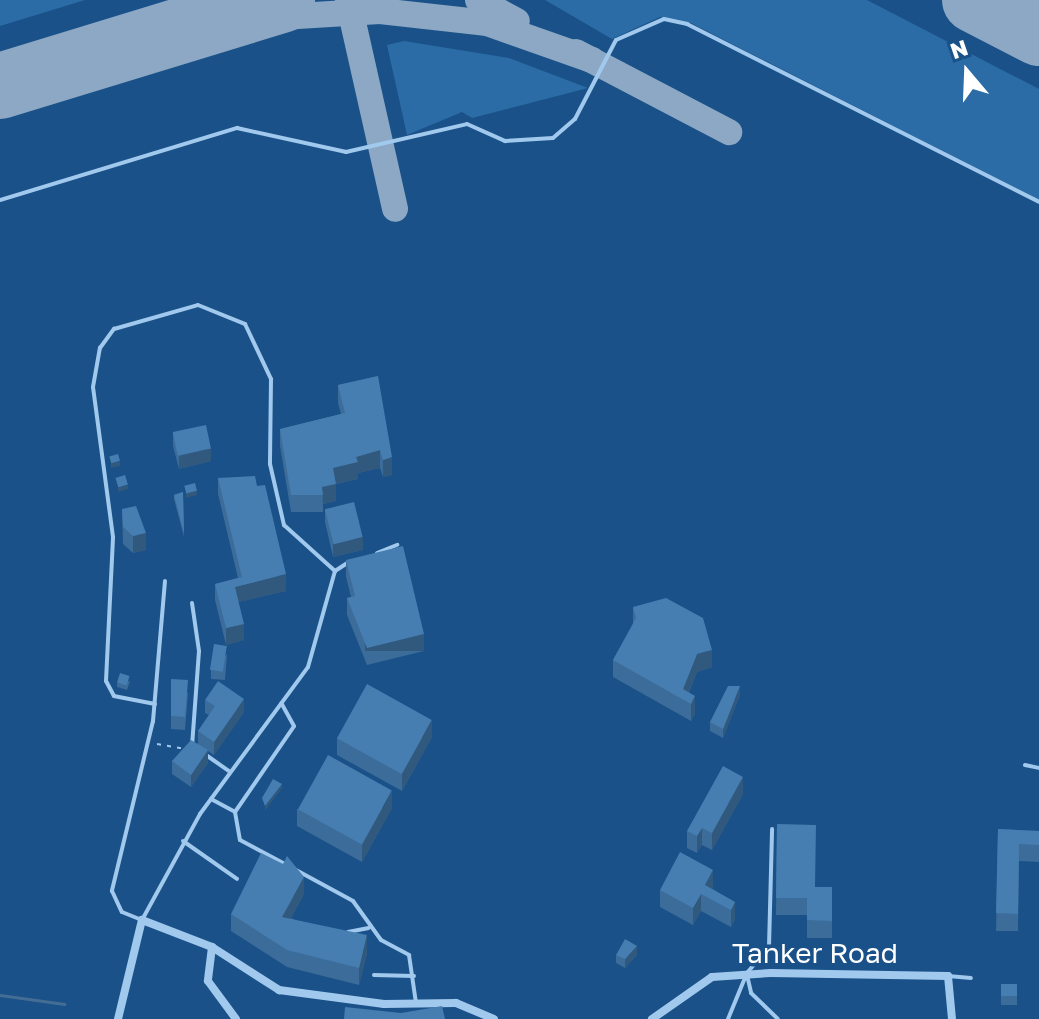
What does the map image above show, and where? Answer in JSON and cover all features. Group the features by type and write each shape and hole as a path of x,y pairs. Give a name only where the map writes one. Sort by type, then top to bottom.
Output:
{"street":[{"path":"118,1019 142,920 212,947 279,990 416,1003 456,1003 494,1019"},
{"path":"212,947 208,981 236,1019"},
{"name":"Tanker Road","path":"652,1019 703,981 747,973 948,976"},
{"path":"948,976 952,1019"}],"lane":[{"path":"0,200 237,128 346,152 467,124 505,141 553,138 575,119 616,40 670,19 1039,202"},
{"path":"155,704 114,696 106,681 113,537 93,387 100,348 114,329 149,314 205,305 250,331 271,379 270,464 284,525 335,571"},
{"path":"367,556 397,545"},
{"path":"165,581 155,704 112,891 122,912 142,920 183,841 312,659 335,571 355,559"},
{"path":"192,603 199,651 190,744 230,772"},
{"path":"280,703 294,726 235,812 240,840 346,897 369,928 409,955 416,1003"},
{"path":"1025,765 1039,768"},
{"path":"211,799 235,812"},
{"path":"727,1019 747,973 769,947 772,829"},
{"path":"183,841 237,879"},
{"path":"337,930 369,928"},
{"path":"747,973 751,993 778,1019"},
{"path":"374,975 414,976"},
{"path":"948,976 971,978"}],"path":[{"path":"154,743 169,747"}],"shaded area":[{"path":"0,0 85,0 0,26"},
{"path":"545,0 867,0 1039,89 1039,200 691,23 660,17 612,39"},
{"path":"404,41 509,58 588,88 472,118 462,112 407,135 387,45"}],"building":[{"path":"378,376 392,457 383,460 380,450 356,457 358,462 333,468 336,484 322,487 323,495 291,495 280,429 345,413 338,385"},
{"path":"206,425 211,448 178,456 173,432"},
{"path":"118,454 120,461 111,463 109,456"},
{"path":"125,475 128,485 118,487 115,478"},
{"path":"255,476 257,486 265,485 286,574 235,587 244,624 226,628 215,584 242,577 218,478"},
{"path":"195,483 197,491 186,493 184,486"},
{"path":"183,492 184,533 174,495"},
{"path":"354,502 363,537 334,544 325,509"},
{"path":"136,506 146,533 133,536 123,527 122,509"},
{"path":"403,546 424,634 367,648 347,598 355,596 346,560"},
{"path":"666,598 703,618 712,650 697,654 683,689 695,696 691,704 613,660 636,618 633,607"},
{"path":"214,644 227,646 223,672 210,670"},
{"path":"120,673 130,676 127,685 117,683"},
{"path":"171,679 188,680 185,717 171,716"},
{"path":"218,681 244,699 214,742 198,731 215,706 205,700"},
{"path":"367,684 432,720 402,774 337,738"},
{"path":"728,686 740,686 723,729 710,722"},
{"path":"191,740 208,750 191,775 172,761"},
{"path":"328,755 392,790 362,845 298,809"},
{"path":"723,766 743,777 712,833 702,828 697,836 687,831"},
{"path":"273,779 282,784 265,806 262,798"},
{"path":"777,824 816,825 815,887 832,887 832,921 807,920 807,898 776,898"},
{"path":"998,829 1039,831 1039,845 1019,844 1018,914 996,913"},
{"path":"680,852 713,870 705,885 735,902 731,910 701,894 693,908 660,890"},
{"path":"261,853 283,864 287,856 304,877 282,917 367,935 359,968 287,950 231,914"},
{"path":"625,939 637,946 625,959 616,955"},
{"path":"1001,984 1017,984 1017,996 1001,996"},
{"path":"442,1006 445,1019 344,1019 345,1007 401,1013"}],"waterway":[{"path":"0,995 64,1004"}],"taxiway":[{"path":"348,0 395,209"},
{"path":"478,0 517,21"},
{"path":"141,43 281,17 380,11 487,23 592,60"},
{"path":"576,52 729,132"}],"runway":[{"path":"0,86 282,0"},
{"path":"975,0 1039,33"}]}
